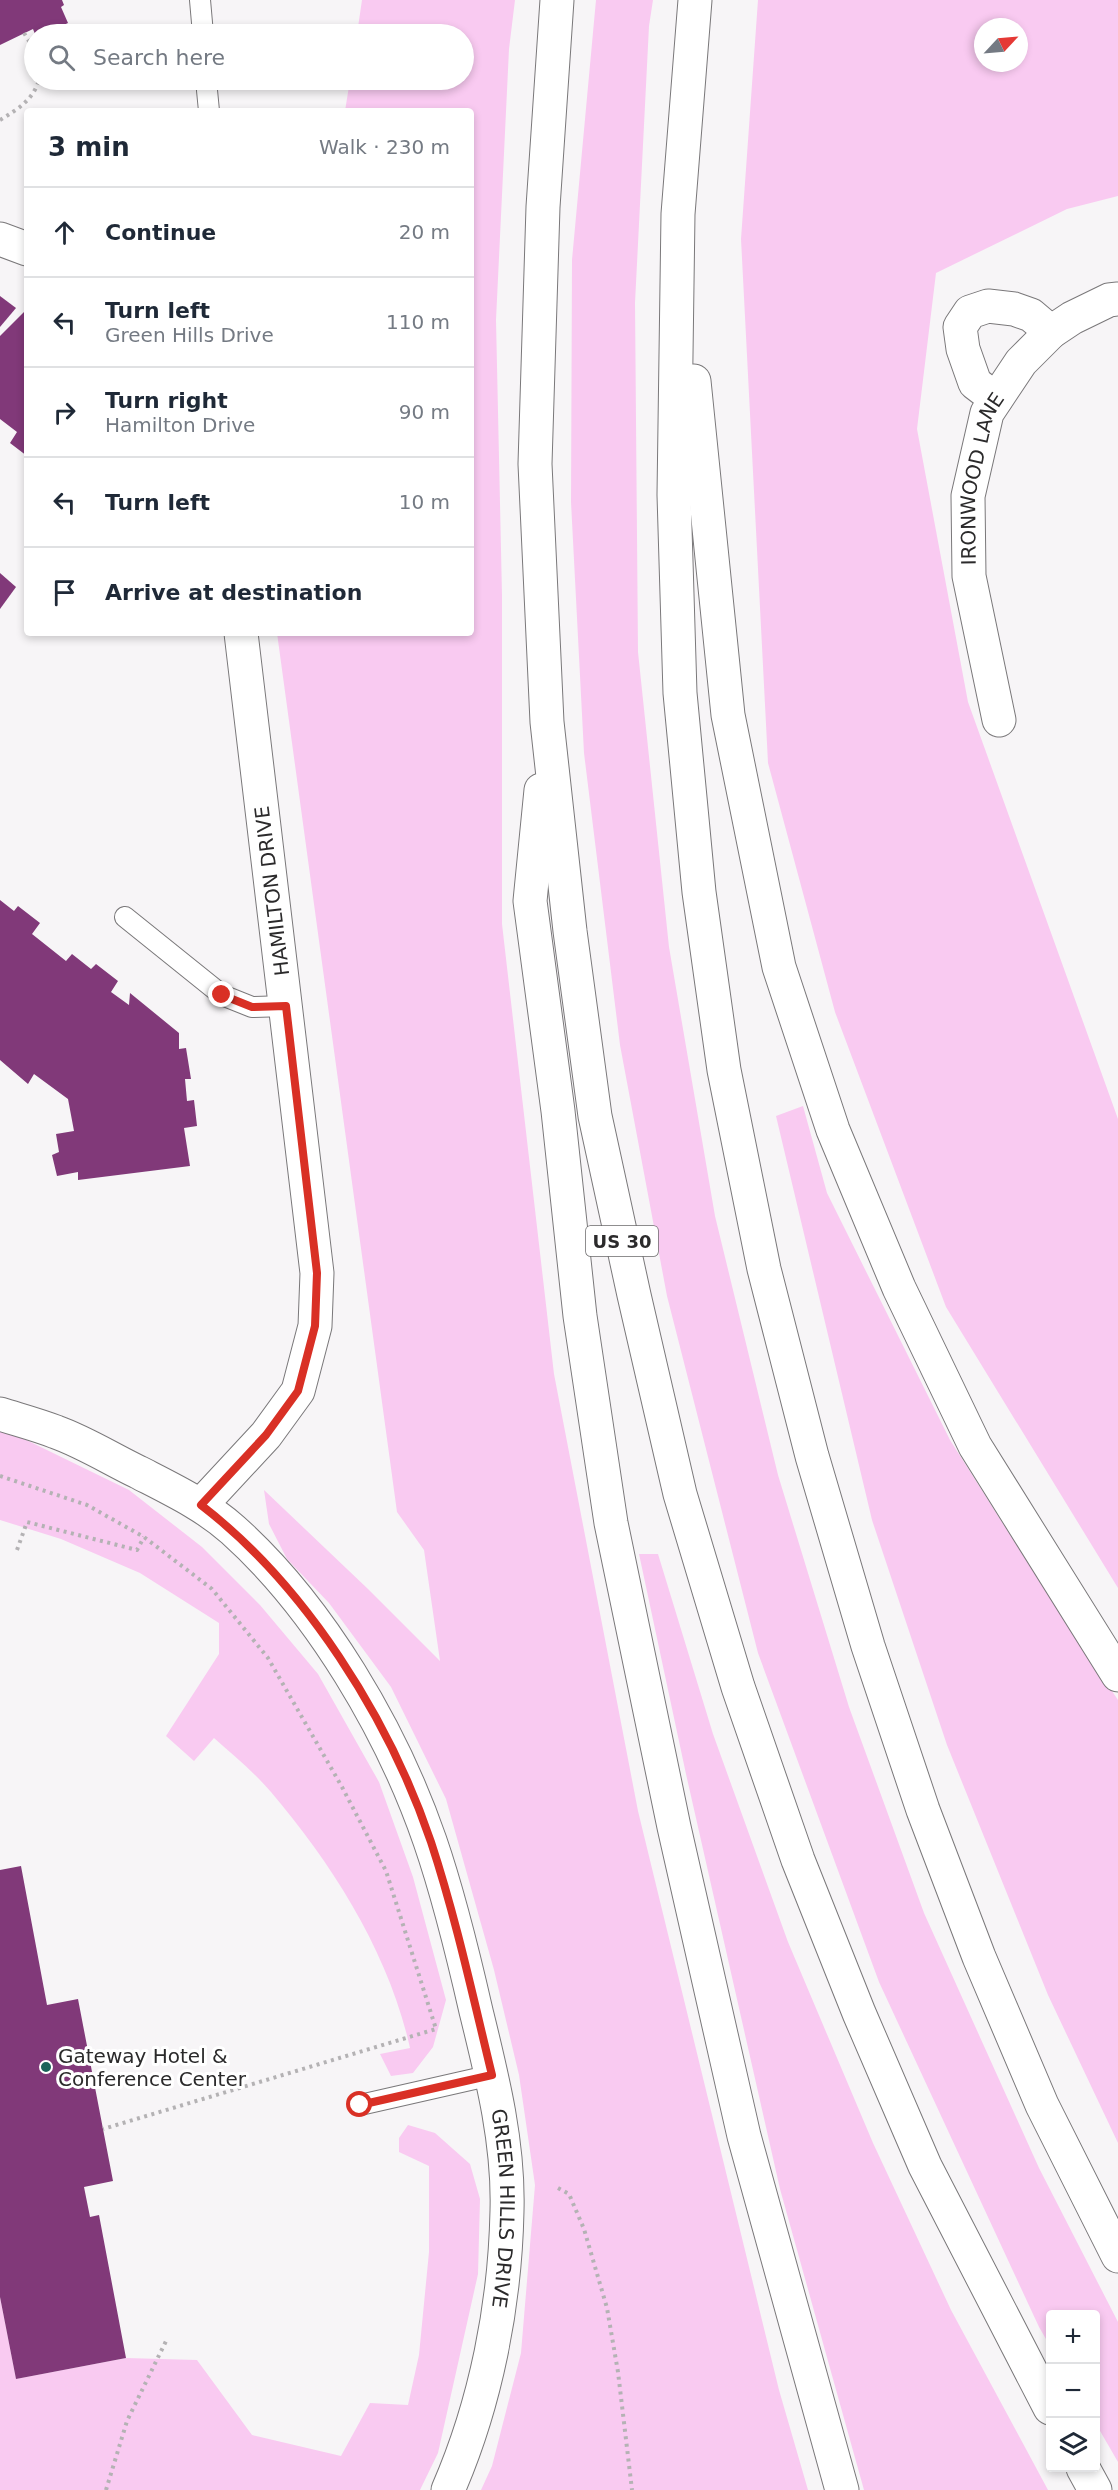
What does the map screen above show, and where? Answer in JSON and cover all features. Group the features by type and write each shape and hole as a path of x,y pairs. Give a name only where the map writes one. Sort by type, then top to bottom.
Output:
{"main road":[{"name":"US 30","path":"557,0 543,207 535,464 547,722 570,931 595,1116 634,1295 687,1517 738,1687 798,1860 859,2013 925,2166 1046,2400"},
{"path":"695,0 678,214 674,495 680,693 699,892 723,1058 764,1269 812,1456 864,1635 923,1810 979,1957 1042,2105 1118,2256"},
{"path":"678,214 728,715 779,967 833,1130 904,1299 975,1446 1118,1675"},
{"path":"0,239 24,248"},
{"name":"IRONWOOD LANE","path":"999,720 969,576 968,496 987,413 1021,362 1051,332 1072,318 1109,300 1118,299"},
{"path":"996,399 975,383 963,349 960,327 970,312 988,306 1014,309 1031,315 1051,332"},
{"name":"HAMILTON DRIVE","path":"201,1505 266,1435 298,1391 315,1326 317,1273 241,636"},
{"path":"547,722 530,901 558,1112 580,1316 610,1523 674,1827 744,2136 842,2490"},
{"name":"GREEN HILLS DRIVE","path":"0,1414 59,1433 201,1505 232,1529 286,1584 327,1641 359,1691 400,1765 430,1842 463,1957 492,2075 501,2130 507,2207 503,2285 477,2412 448,2490"},
{"path":"1085,2472 1095,2490"}],"lane":[{"path":"200,0 202,24"},
{"path":"207,90 209,108"},
{"path":"125,917 222,995 252,1007 286,1006"},
{"path":"360,2105 492,2075"}],"path":[{"path":"0,120 23,105 36,90"},
{"path":"0,1476 87,1505 144,1537 212,1588 268,1658 342,1787 386,1871 436,2029 103,2129"},
{"path":"16,1550 27,1522 137,1550 144,1537"},
{"path":"558,2188 568,2194 584,2229 607,2308 618,2372 632,2490"},
{"path":"106,2490 127,2421 166,2342"}],"shaded area":[{"path":"362,0 515,0 509,49 496,320 502,595 502,924 554,1374 638,1811 779,2390 808,2490 481,2490 492,2466 521,2353 535,2185 519,2075 494,1970 446,1799 391,1687 329,1603 287,1559 269,1524 264,1490 440,1661 424,1550 397,1512 277,636 474,636 474,108 345,108 348,90 474,90 474,24 358,24"},
{"path":"596,0 653,0 649,26 635,303 638,652 669,947 715,1216 778,1475 849,1707 924,1913 1039,2168 1118,2322 1118,2462 1100,2431 1100,2310 1046,2310 1046,2339 879,1982 758,1653 667,1296 620,1045 584,753 571,502 572,260"},
{"path":"758,0 1118,0 1118,196 1067,209 936,273 917,429 968,702 1118,1119 1118,1588 946,1307 835,1012 768,763 741,239"},
{"path":"803,1106 827,1193 950,1440 1118,1700 1118,2143 1048,1995 947,1745 872,1520 776,1116"},
{"path":"0,1429 129,1490 202,1547 260,1605 318,1674 379,1782 413,1877 446,2000 433,2047 413,2073 391,2076 380,2054 410,2048 401,2013 373,1944 337,1880 316,1849 264,1785 214,1738 194,1761 166,1736 219,1654 219,1623 140,1573 61,1539 0,1520"},
{"path":"639,1554 658,1554 713,1734 788,1942 873,2143 951,2310 1048,2490 864,2490 780,2189 686,1774"},
{"path":"408,2125 435,2133 470,2164 480,2199 478,2274 438,2453 420,2490 0,2490 0,2297 16,2379 126,2358 197,2360 252,2435 341,2456 370,2403 408,2405 419,2355 429,2252 429,2166 399,2152 399,2138"}],"building":[{"path":"0,0 62,0 64,5 61,7 68,23 24,24 24,33 0,45"},
{"path":"0,296 16,308 0,327"},
{"path":"24,312 24,454 10,443 17,432 0,419 0,336"},
{"path":"0,573 16,587 0,609"},
{"path":"0,900 14,911 18,906 40,923 32,934 66,961 72,954 91,969 96,964 118,981 111,992 129,1005 130,993 179,1033 179,1049 186,1048 191,1079 185,1079 187,1101 194,1100 197,1126 184,1128 190,1166 78,1180 78,1172 57,1176 52,1155 59,1152 56,1134 74,1131 68,1099 34,1074 28,1084 0,1060"},
{"name":"Gateway Hotel & Conference Center","path":"21,1866 47,2005 78,1999 113,2181 84,2187 90,2217 99,2215 126,2358 16,2379 0,2297 0,1870"}],"place":[{"name":"Gateway Hotel & Conference Center","path":"46,2067"}],"route":[{"path":"222,995 252,1007 286,1006 317,1273 315,1326 298,1391 266,1435 201,1505 232,1529 286,1584 327,1641 365,1701 400,1765 430,1842 463,1957 492,2075 360,2105"}]}
